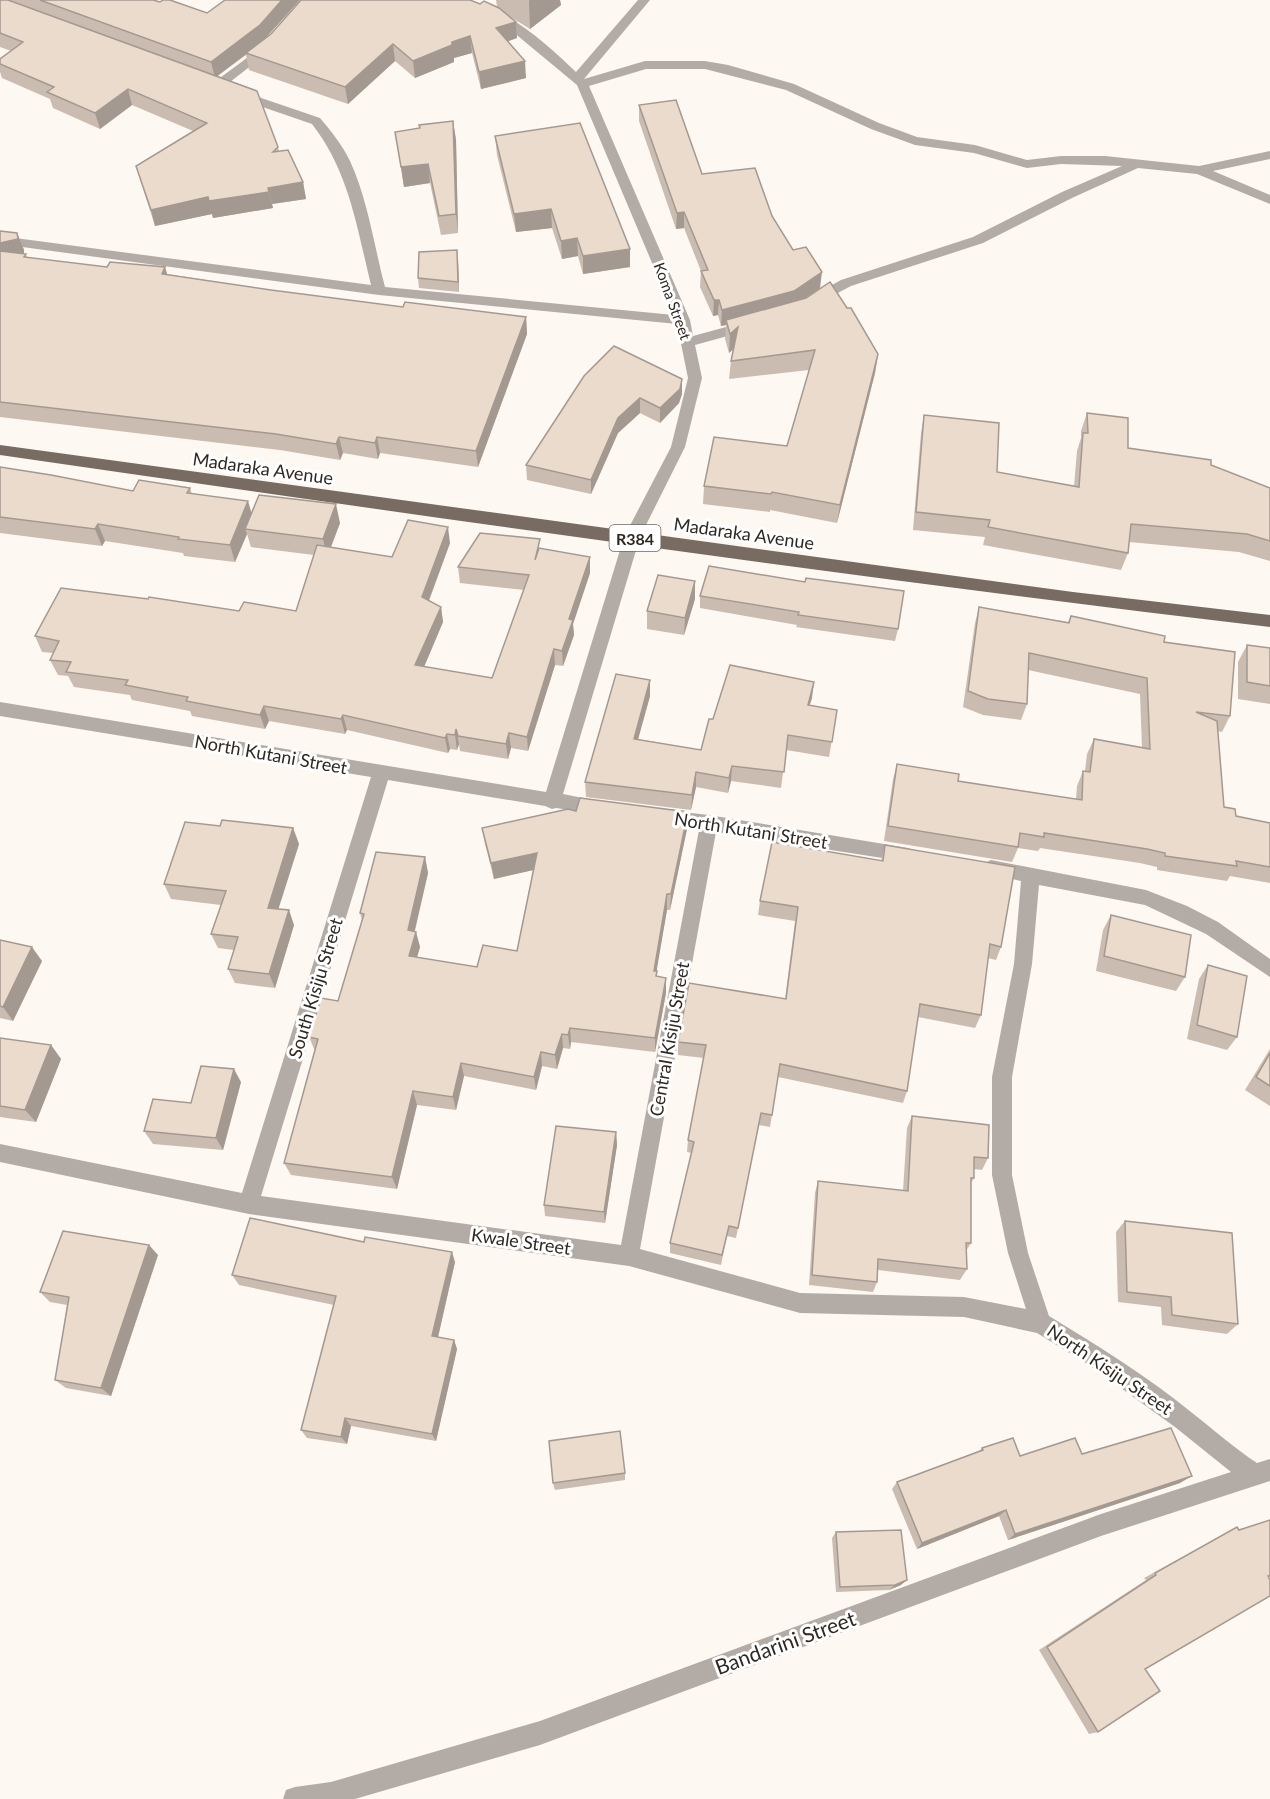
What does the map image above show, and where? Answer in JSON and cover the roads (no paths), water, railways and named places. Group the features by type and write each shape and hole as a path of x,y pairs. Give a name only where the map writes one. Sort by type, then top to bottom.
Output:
{"main road":[{"name":"Madaraka Avenue","path":"0,450 1073,598 1270,621"}],"street":[{"name":"Koma Street","path":"461,0 505,19 579,82 683,320 695,378 678,447 632,537 552,802"},
{"path":"579,82 644,0"},
{"path":"276,39 211,84 316,121 343,160 355,195 379,291"},
{"path":"579,82 645,65 705,65 755,75 790,87 875,126 915,141 975,149 1027,164 1083,160 1198,170 1270,200"},
{"path":"1198,170 1270,155"},
{"path":"804,308 835,287 967,245 1067,195 1138,164"},
{"path":"0,240 379,291 683,320"},
{"path":"689,342 758,323"},
{"name":"North Kutani Street","path":"0,709 552,802 619,811"},
{"name":"South Kisiju Street","path":"249,1204 381,773"},
{"name":"North Kutani Street","path":"653,815 927,858"},
{"name":"Central Kisiju Street","path":"629,1256 709,822"},
{"path":"974,865 1146,898 1212,928 1270,969"},
{"name":"North Kisiju Street","path":"1031,875 1023,964 1002,1077 1002,1175 1018,1253 1041,1323 1097,1357 1183,1419 1224,1454 1262,1472"},
{"name":"Kwale Street","path":"0,1153 249,1204 629,1256 800,1303 964,1307 1041,1323"},
{"name":"Bandarini Street","path":"295,1799 331,1794 540,1734 1101,1525 1262,1472"}]}
